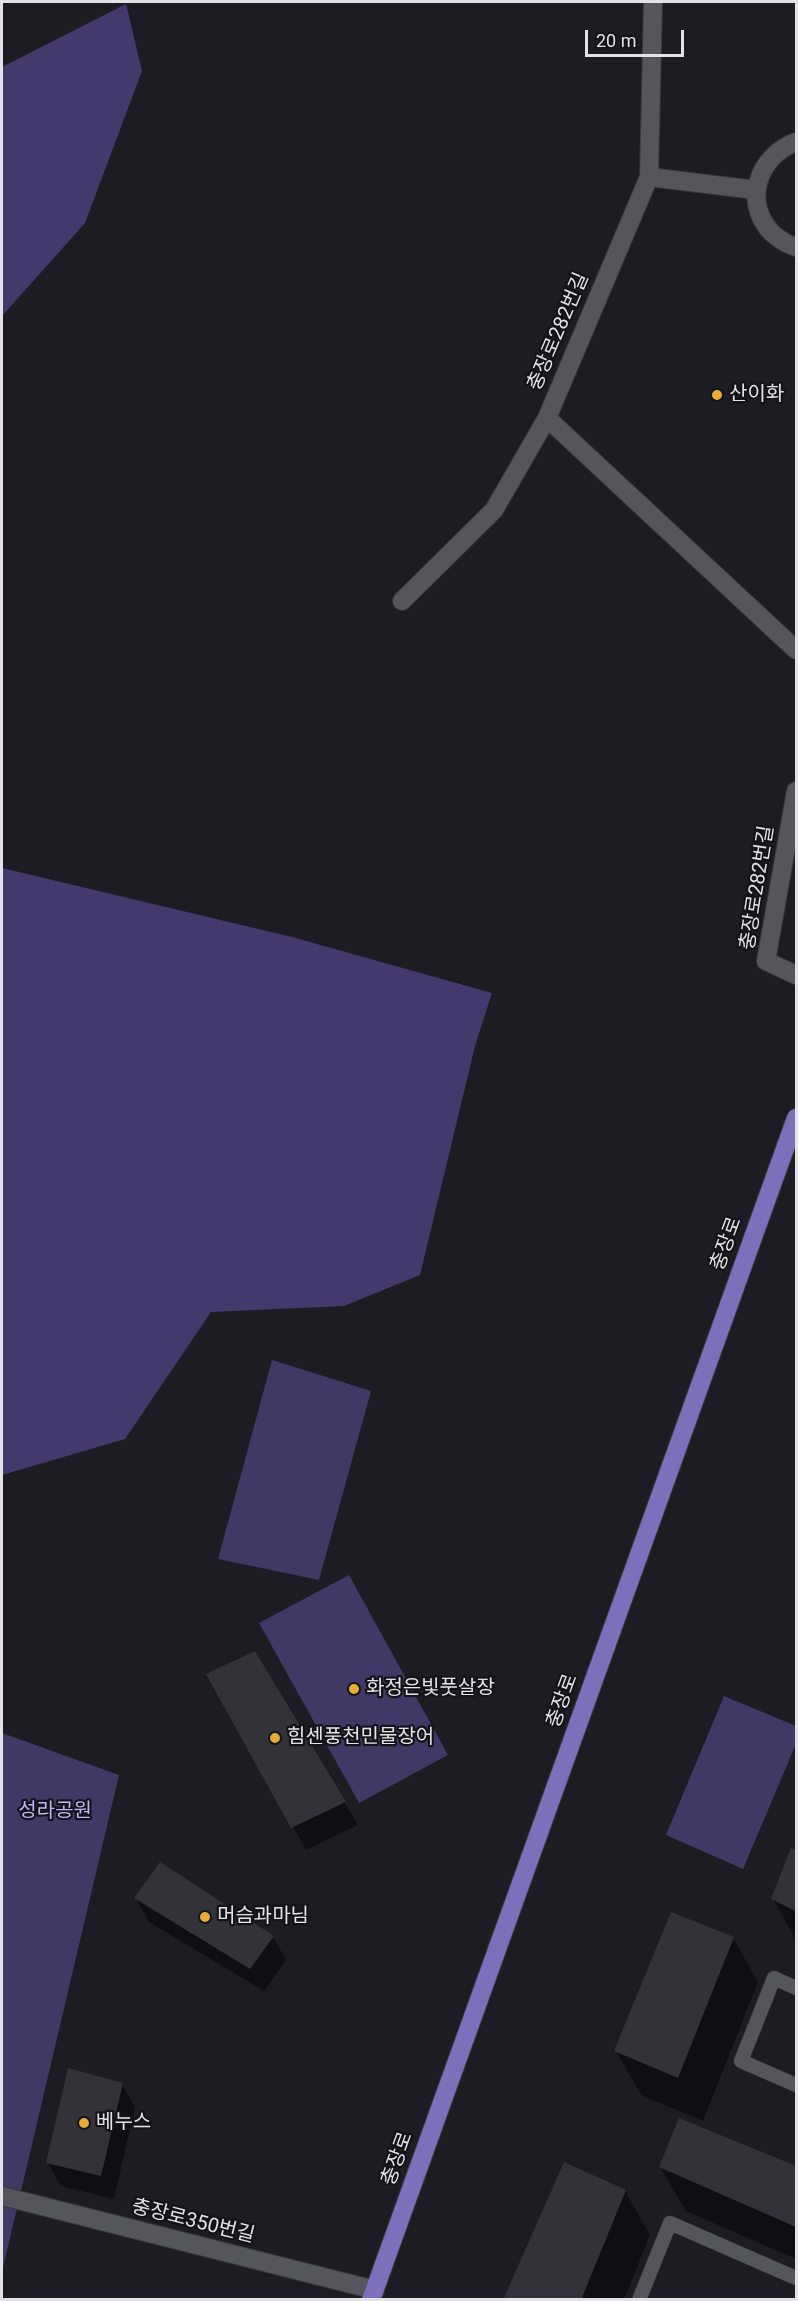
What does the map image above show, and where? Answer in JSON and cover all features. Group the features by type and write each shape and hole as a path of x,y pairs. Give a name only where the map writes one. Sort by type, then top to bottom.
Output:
{"main road":[{"name":"충장로","path":"373,2295 796,1118"}],"street":[{"name":"충장로282번길","path":"653,2 649,177 547,418 796,650"},
{"path":"796,142 784,147 770,158 760,172 756,189 757,207 764,224 777,237 796,247"},
{"path":"649,177 756,189"},
{"path":"402,601 494,510 547,418"},
{"name":"충장로282번길","path":"796,791 766,961 796,975"},
{"name":"충장로350번길","path":"2,2196 373,2295"}],"lane":[{"path":"796,1988 774,1978 741,2061 796,2085"},
{"path":"639,2300 670,2223 796,2278"}],"green space":[{"path":"272,1360 371,1391 319,1580 218,1559"},
{"name":"화정은빛풋살장","path":"349,1575 448,1755 359,1803 259,1623"},
{"path":"724,1696 796,1726 796,1744 743,1869 666,1835"},
{"name":"성라공원","path":"2,1733 119,1775 2,2272"}],"shaded area":[{"path":"126,4 142,71 85,223 2,316 2,67"},
{"path":"2,868 292,937 492,993 475,1046 420,1275 344,1306 211,1312 125,1439 2,1475"}],"building":[{"name":"힘센풍천민물장어","path":"255,1651 346,1802 291,1828 206,1674"},
{"path":"791,1848 796,1851 796,1911 771,1899"},
{"name":"머슴과마님","path":"160,1862 274,1936 250,1969 134,1898"},
{"path":"671,1912 734,1937 678,2078 614,2051"},
{"name":"베누스","path":"68,2068 123,2083 101,2176 46,2163"},
{"path":"679,2118 796,2166 796,2227 659,2167"},
{"path":"564,2162 626,2190 581,2300 503,2300"}],"place":[{"name":"산이화","path":"717,395"},
{"name":"화정은빛풋살장","path":"354,1689"},
{"name":"힘센풍천민물장어","path":"275,1738"},
{"name":"머슴과마님","path":"205,1917"},
{"name":"베누스","path":"84,2123"}]}
